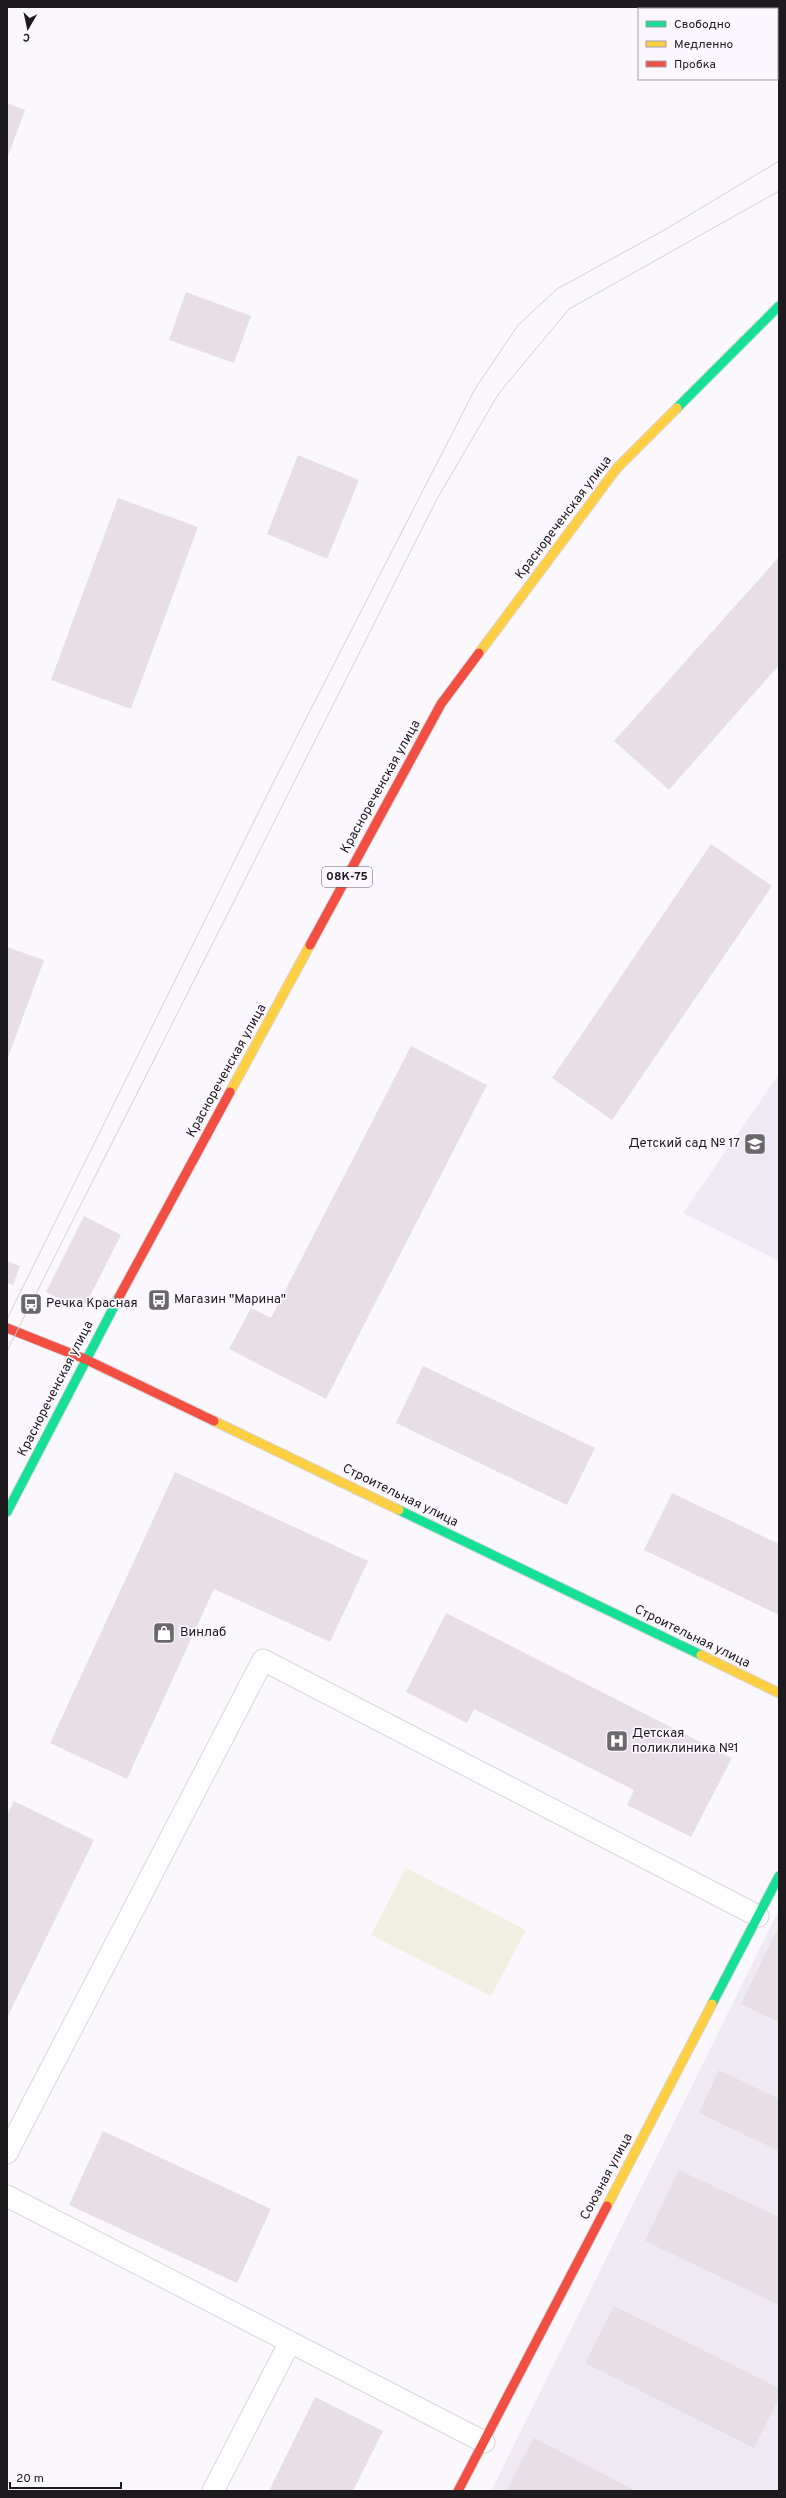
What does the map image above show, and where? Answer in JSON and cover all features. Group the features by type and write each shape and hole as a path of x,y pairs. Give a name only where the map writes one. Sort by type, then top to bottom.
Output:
{"street":[{"name":"Краснореченская улица","path":"7,1512 85,1359 441,704 617,468 779,306"},
{"name":"Строительная улица","path":"7,1328 85,1359 779,1693"},
{"name":"Союзная улица","path":"458,2491 779,1876"}],"lane":[{"path":"7,2153 263,1660 758,1916"},
{"path":"7,2196 484,2442"},
{"path":"213,2491 290,2342"}],"shaded area":[{"name":"Детский сад № 17","path":"779,1074 779,1261 683,1213"},
{"path":"406,1868 526,1930 491,1996 371,1935"},
{"path":"779,1910 779,2491 491,2491"}],"building":[{"path":"7,103 25,110 7,159"},
{"path":"186,292 251,316 234,363 169,340"},
{"path":"298,455 359,480 327,559 267,534"},
{"path":"118,498 198,527 131,709 51,680"},
{"path":"779,557 779,665 669,790 614,741"},
{"path":"711,844 772,886 612,1120 552,1078"},
{"path":"7,947 44,960 7,1060"},
{"path":"411,1046 487,1085 326,1399 229,1349 251,1308 271,1318"},
{"path":"84,1216 121,1235 83,1310 46,1292"},
{"path":"7,1261 20,1266 13,1285 7,1283"},
{"path":"423,1366 595,1448 567,1505 396,1423"},
{"path":"175,1472 368,1561 330,1642 214,1589 127,1779 50,1743"},
{"path":"672,1493 779,1544 779,1615 644,1550"},
{"name":"Детская поликлиника №1","path":"446,1613 732,1758 691,1837 627,1805 634,1790 474,1709 467,1723 406,1692"},
{"path":"14,1801 94,1840 7,2018 7,1815"},
{"path":"779,1926 779,2022 741,2004"},
{"path":"719,2070 779,2099 779,2151 699,2113"},
{"path":"103,2131 271,2209 237,2283 69,2205"},
{"path":"679,2170 779,2217 779,2305 645,2241"},
{"path":"614,2306 779,2388 779,2398 754,2448 585,2363"},
{"path":"315,2397 383,2431 353,2491 269,2491"},
{"path":"534,2438 636,2491 506,2491"}],"tram line":[{"path":"7,1319 273,783 475,389 518,325 557,289 666,229 779,161"},
{"path":"7,1351 437,499 499,393 569,309 779,191"}],"traffic: fast":[{"path":"677,408 779,306"},
{"path":"7,1512 119,1297"},
{"path":"399,1510 701,1655"},
{"path":"712,2004 779,1876"}],"traffic: slow":[{"path":"479,653 617,468 677,408"},
{"path":"230,1092 310,945"},
{"path":"214,1421 399,1510"},
{"path":"701,1655 779,1693"},
{"path":"607,2206 712,2004"}],"traffic: jam":[{"path":"310,945 441,704 479,653"},
{"path":"119,1297 230,1092"},
{"path":"7,1328 85,1359 214,1421"},
{"path":"458,2491 607,2206"}],"place":[{"name":"Детский сад № 17","path":"755,1144"},
{"name":"Магазин \"Марина\"","path":"159,1300"},
{"name":"Речка Красная","path":"31,1304"},
{"name":"Винлаб","path":"164,1633"},
{"name":"Детская поликлиника №1","path":"617,1741"}]}
